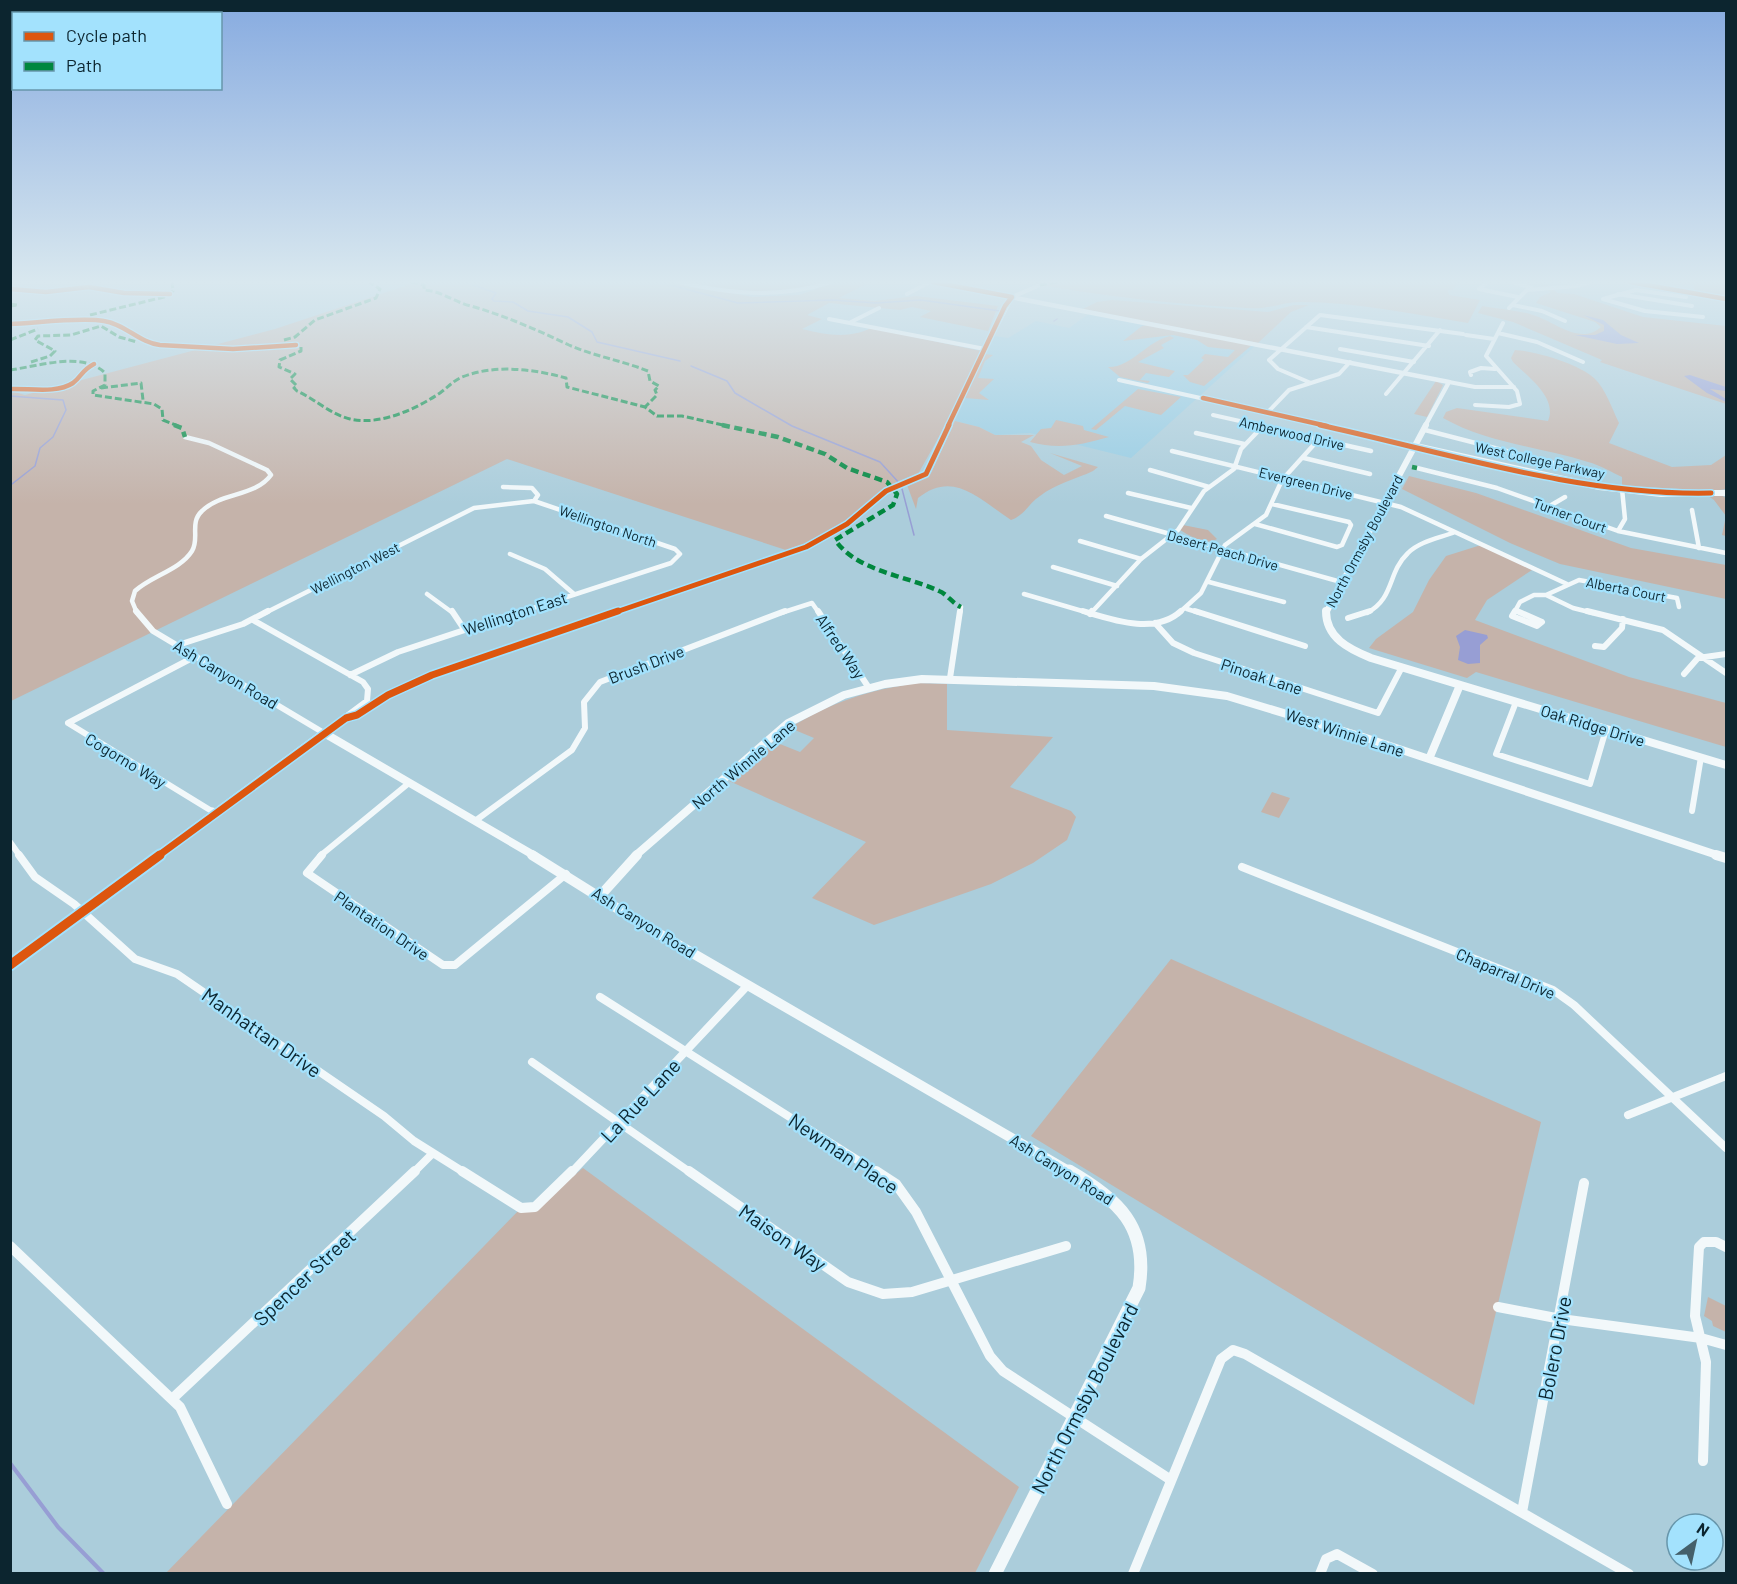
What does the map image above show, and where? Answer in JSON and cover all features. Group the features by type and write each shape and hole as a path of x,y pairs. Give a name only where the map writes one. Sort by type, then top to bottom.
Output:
{"street":[{"path":"1272,356 1269,360 1270,364 1311,383"},
{"path":"1319,356 1475,387 1514,387"},
{"path":"1379,356 1414,362"},
{"path":"1386,394 1420,356"},
{"path":"1475,405 1518,405 1518,395 1514,387 1495,369 1486,356"},
{"path":"1569,356 1583,362"},
{"path":"1267,413 1289,390 1339,374 1350,362"},
{"path":"1471,375 1470,372 1475,369 1495,369"},
{"name":"West College Parkway","path":"1119,380 1566,480 1647,492 1691,495 1726,493"},
{"name":"North Ormsby Boulevard","path":"1449,382 1416,446 1411,467 1384,502 1326,610 1324,620 1330,633 1360,653 1460,685"},
{"name":"Amberwood Drive","path":"1214,416 1371,451"},
{"path":"1090,614 1141,559 1172,535 1209,487 1236,466 1245,444 1262,427"},
{"path":"1425,430 1565,466 1588,476"},
{"path":"1196,433 1245,444"},
{"name":"Ash Canyon Road","path":"186,437 225,450 267,470 271,476 262,484 206,508 193,526 194,548 190,554 152,576 136,590 133,602 137,614 153,631 566,874 644,925 1095,1186 1111,1197 1130,1218"},
{"path":"1024,594 1124,623 1155,623 1175,617 1187,609 1209,582 1222,549 1255,524 1272,504 1284,478 1319,439"},
{"name":"Evergreen Drive","path":"1172,451 1384,502 1410,511 1567,584"},
{"path":"1304,458 1370,474"},
{"name":"Turner Court","path":"1411,467 1444,471 1618,531 1726,553"},
{"path":"1150,470 1209,487"},
{"path":"1497,488 1505,483"},
{"path":"503,487 532,488 538,495 534,501"},
{"path":"1618,531 1625,519 1620,489"},
{"path":"1128,493 1191,508"},
{"path":"1548,507 1565,496"},
{"name":"Wellington North","path":"534,501 675,549 680,554"},
{"name":"Wellington West","path":"178,645 253,620 469,509 534,501"},
{"path":"1255,524 1337,546 1342,545 1351,525 1349,522 1272,504"},
{"path":"1692,510 1699,548"},
{"name":"Desert Peach Drive","path":"1106,516 1341,582"},
{"path":"1348,618 1365,615 1381,606 1400,564 1409,551 1455,532"},
{"path":"1080,541 1141,559"},
{"path":"510,554 534,562 557,575 574,594"},
{"name":"Wellington East","path":"350,675 398,652 671,563 680,554"},
{"path":"1053,567 1116,586"},
{"name":"Alberta Court","path":"1567,584 1579,580 1677,598 1679,607"},
{"path":"1209,582 1284,602"},
{"path":"1546,595 1567,584"},
{"path":"427,594 450,609 464,629"},
{"path":"1516,611 1520,602 1534,595 1546,595 1573,608 1663,630 1726,673"},
{"name":"Alfred Way","path":"812,603 869,688"},
{"name":"Brush Drive","path":"474,821 572,750 585,728 582,713 585,697 600,682 804,604 812,603"},
{"path":"950,678 961,607"},
{"path":"1187,609 1305,646"},
{"path":"1595,646 1604,647 1622,628 1623,619"},
{"path":"10,965 361,708 368,699 367,686 253,620"},
{"name":"Pinoak Lane","path":"1155,623 1173,643 1202,656 1378,713 1402,667"},
{"path":"1684,674 1695,660 1726,654"},
{"name":"Cogorno Way","path":"196,656 68,723 189,798 218,812"},
{"name":"North Winnie Lane","path":"600,896 638,853 788,723 827,701 869,688 902,681 950,678"},
{"name":"West Winnie Lane","path":"950,678 1144,685 1214,693 1254,702 1726,858"},
{"path":"1429,759 1460,685"},
{"name":"Oak Ridge Drive","path":"1460,685 1726,765"},
{"path":"1516,702 1496,754 1590,784 1605,733 1603,728"},
{"path":"1692,811 1701,758"},
{"name":"Plantation Drive","path":"409,783 318,858 308,873 443,965 455,965 566,874"},
{"name":"Manhattan Drive","path":"10,842 35,877 82,911 135,959 177,974 433,1153 511,1204 527,1208"},
{"name":"Chaparral Drive","path":"1242,867 1553,990 1574,1005 1726,1148"},
{"name":"La Rue Lane","path":"527,1208 536,1207 547,1198 748,985"},
{"name":"Newman Place","path":"600,997 896,1184 916,1212 996,1364 1014,1380 1170,1480"},
{"name":"Maison Way","path":"532,1062 858,1288 879,1294 896,1295 1066,1246"},
{"path":"1628,1115 1726,1076"},
{"name":"Spencer Street","path":"172,1399 369,1217 433,1153"},
{"name":"Bolero Drive","path":"1522,1512 1561,1319 1584,1183"},
{"name":"North Ormsby Boulevard","path":"995,1574 1140,1288 1142,1251 1130,1218"},
{"path":"1702,1461 1706,1362 1695,1316 1700,1247 1704,1242 1716,1242 1726,1247"},
{"path":"10,1246 180,1407 227,1504"},
{"path":"1498,1307 1561,1319 1701,1338 1726,1345"},
{"path":"1134,1574 1170,1480 1221,1359 1233,1350 1245,1353 1629,1574"},
{"path":"1320,1574 1326,1559 1336,1554 1374,1574"}],"shaded area":[{"path":"173,356 979,356 958,403 918,474 885,489 835,529 789,551 507,459 11,701 11,391 25,395"},
{"path":"984,356 992,356 985,361 978,378 994,379 979,393 989,400 965,398"},
{"path":"985,356 1244,356 1131,458 1030,433 995,435 979,427 955,421"},
{"path":"1136,356 1149,356 1138,362 1175,371 1169,377 1146,373 1140,380 1150,381 1148,383 1120,377 1108,367"},
{"path":"1203,356 1239,356 1204,386 1190,382 1183,375 1188,375 1204,360 1201,358"},
{"path":"1512,356 1545,356 1578,368 1594,378 1605,393 1619,423 1609,443 1672,467 1711,465 1726,455 1726,489 1714,491 1726,498 1726,516 1714,500 1700,490 1622,486 1622,477 1597,465 1496,439 1443,418 1446,412 1457,408 1548,421 1550,412 1545,395 1511,358"},
{"path":"1592,356 1726,356 1726,404 1600,362 1602,360"},
{"path":"1690,375 1726,387 1726,391 1710,389 1726,399 1726,402 1707,393 1684,376"},
{"path":"1436,381 1443,385 1427,417 1414,414"},
{"path":"1138,389 1181,397 1161,415 1125,406 1096,430 1091,429"},
{"path":"1056,420 1083,426 1084,430 1109,437 1070,445 1051,446 1030,442 1041,429 1051,428"},
{"path":"955,421 979,427 995,435 1034,435 1021,442 1031,446 1041,460 1064,475 1082,466 1050,453 1098,467 1046,492 1011,520 977,497 955,487 943,486 931,490 918,498 916,509 907,485 931,473"},
{"path":"1409,476 1476,493 1631,548 1726,565 1726,599 1560,564 1510,543 1402,489"},
{"path":"1726,516 1726,536 1722,535"},
{"path":"1183,525 1208,530 1217,539 1208,541 1188,535 1180,530"},
{"path":"1481,545 1532,570 1487,600 1475,620 1629,677 1726,703 1726,747 1476,672 1467,678 1369,648 1376,639 1413,612 1429,580 1446,556"},
{"path":"1465,630 1487,635 1488,638 1480,645 1480,663 1468,664 1458,660 1460,647 1456,636"},
{"path":"917,683 947,684 947,730 1053,737 1010,787 1071,811 1076,817 1067,840 1033,863 991,884 874,925 812,898 866,842 729,781 775,742 800,752 814,738 790,728 820,711 867,693"},
{"path":"1272,792 1290,798 1279,818 1261,812"},
{"path":"1171,959 1541,1122 1474,1405 1031,1136"},
{"path":"583,1168 1019,1487 975,1573 165,1574 521,1208 547,1198"},
{"path":"1708,1297 1726,1306 1726,1332 1713,1326 1712,1321 1704,1316"}],"waterway":[{"path":"658,356 680,361"},
{"path":"691,366 727,381 735,393 792,426 880,462 901,485 914,535"},
{"path":"10,396 63,400 66,410 53,437 40,448 35,466 12,484"},
{"path":"10,1463 58,1527 104,1574"}],"marked path":[{"path":"31,362 50,356"},
{"path":"290,356 280,360 279,367 295,374 290,379 297,386 294,388 349,419 380,419 400,413 430,399 461,378 475,373 506,369 538,371 566,378 567,387 645,407 657,416 682,416 778,437 825,454 847,468 887,482 897,494 893,505 838,536 835,540 841,549 867,565 942,592 951,602 961,607"},
{"path":"608,356 648,371 650,381 659,386 655,390 657,395 645,407"},
{"path":"10,370 76,361 96,364 105,373 105,385 93,391 93,395 110,399 137,399 154,404 162,409 163,420 182,428 185,437"},
{"path":"101,388 141,383 143,400"},
{"path":"1412,467 1417,468"}],"cycle path":[{"path":"10,965 346,718 357,715 388,695 432,675 806,547 847,524 886,491 926,474 982,356"},
{"path":"10,389 62,387 71,384 82,370 94,364"},
{"path":"1203,398 1582,484 1661,494 1711,493"}]}
